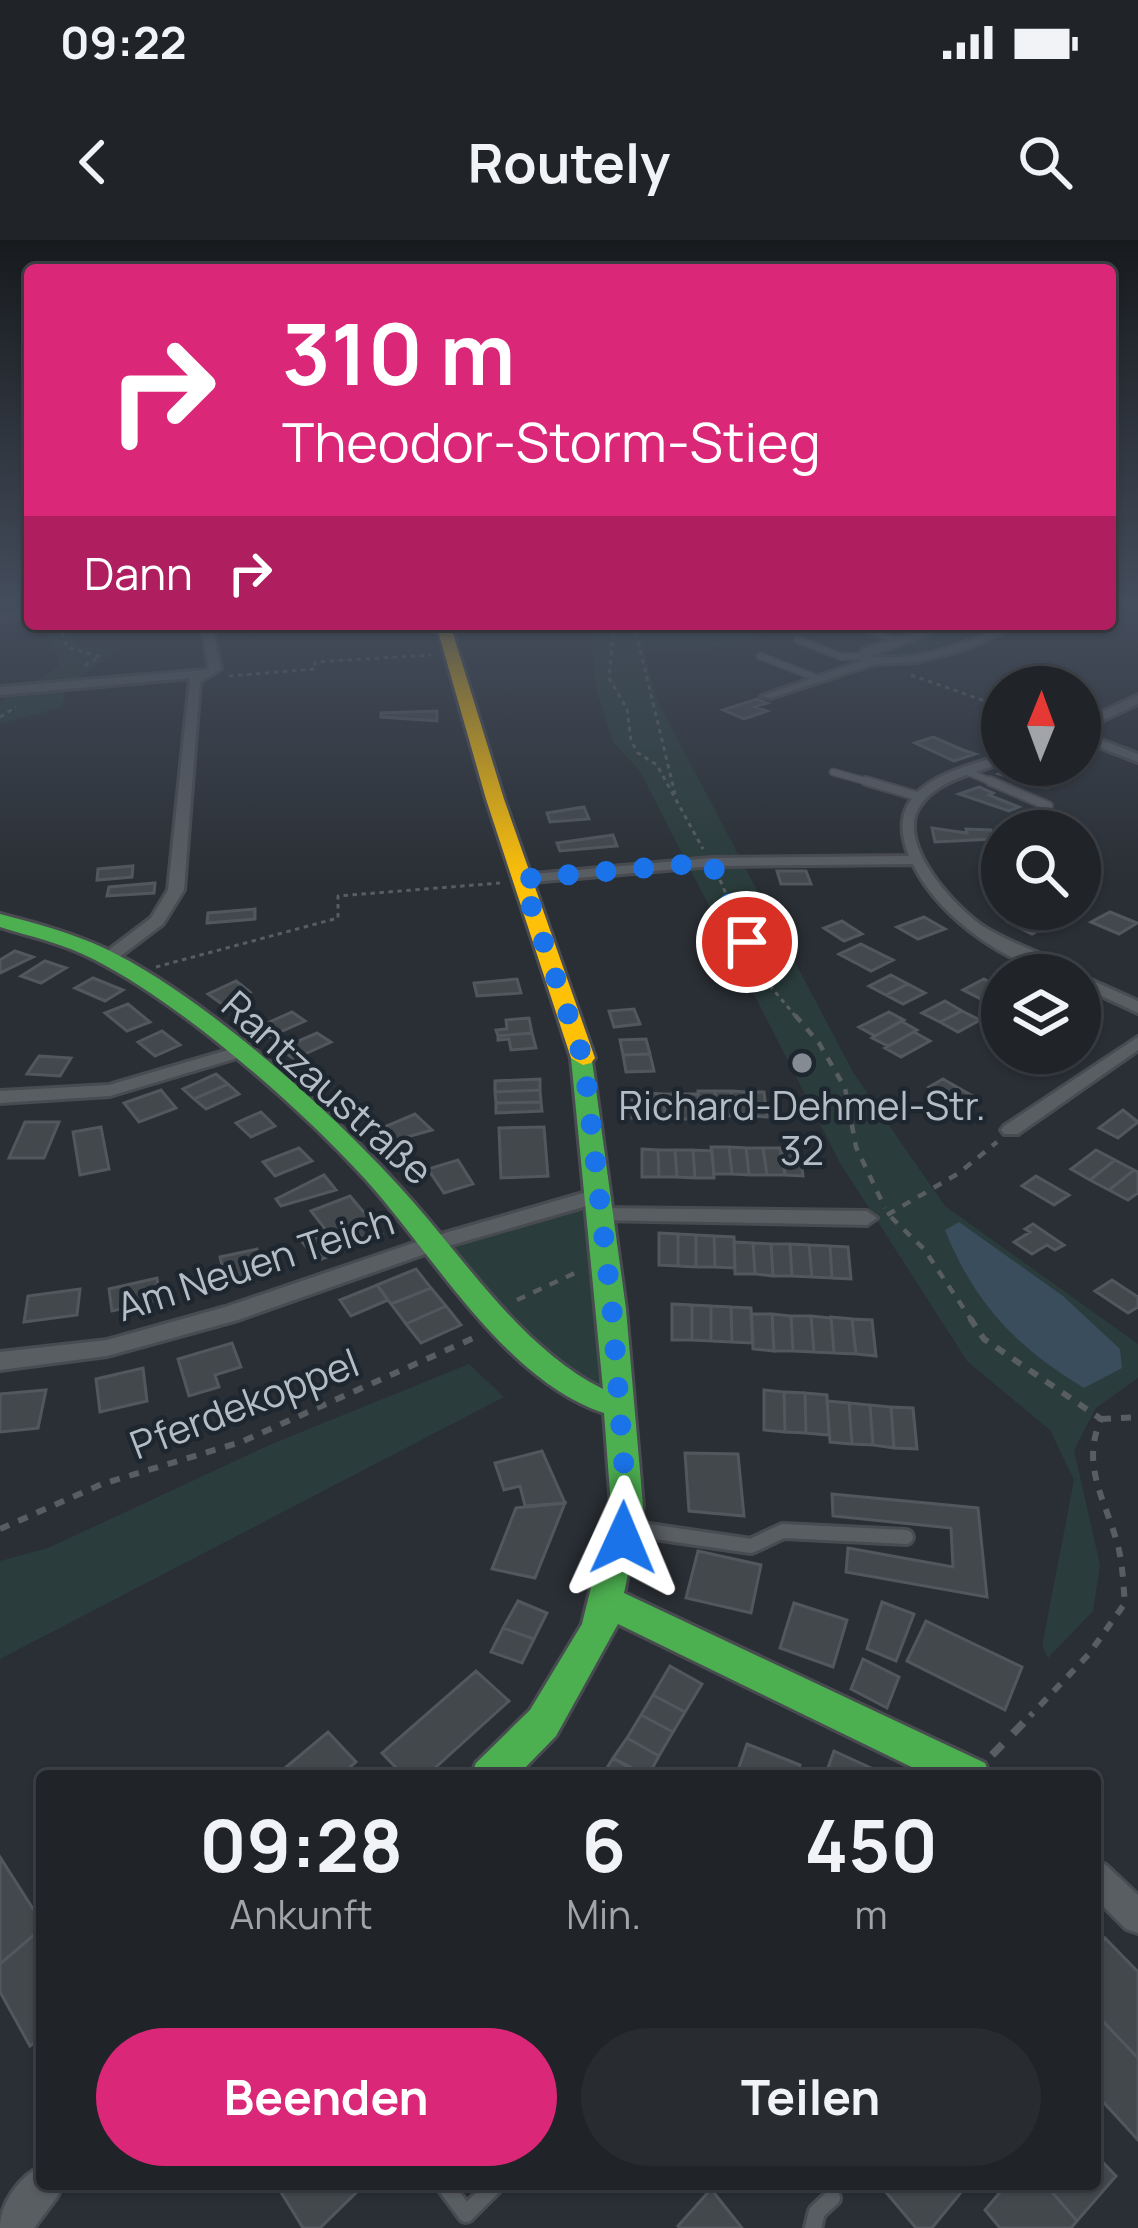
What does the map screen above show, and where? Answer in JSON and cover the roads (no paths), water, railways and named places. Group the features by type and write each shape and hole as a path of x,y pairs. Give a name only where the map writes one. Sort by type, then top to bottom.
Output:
{"street":[{"path":"108,958 157,920 176,890 193,697"},
{"path":"464,697 584,1061 606,1258 625,1527 608,1602 564,1695 543,1724 496,1770"},
{"path":"1101,719 1138,699"},
{"path":"1101,741 1138,758"},
{"path":"981,767 920,797 908,814 907,832 932,890 961,921 1027,954"},
{"path":"522,880 711,862 918,860"},
{"name":"Rantzaustraße","path":"0,920 108,958 238,1052 352,1150 501,1317 586,1400 619,1406"},
{"path":"1101,990 1138,1008"},
{"path":"1011,1130 1138,1042"},
{"path":"0,1097 110,1090 238,1052"},
{"name":"Am Neuen Teich","path":"0,1361 107,1348 230,1314 438,1243 598,1206 878,1216"},
{"path":"608,1602 958,1770"},
{"path":"1101,1882 1138,1917"},
{"path":"10,2228 39,2190"}],"lane":[{"path":"833,772 920,797"},
{"path":"968,772 1045,804 1041,810"},
{"path":"625,1527 751,1546 783,1531 906,1537"},
{"path":"448,2190 466,2214 490,2190"},
{"path":"813,2228 817,2212 832,2198"}],"water":[{"path":"959,1222 1063,1296 1120,1349 1122,1368 1084,1388 1018,1340 984,1302 957,1256 945,1230"}],"place":[{"name":"Richard-Dehmel-Str. 32","path":"802,1063"}]}
